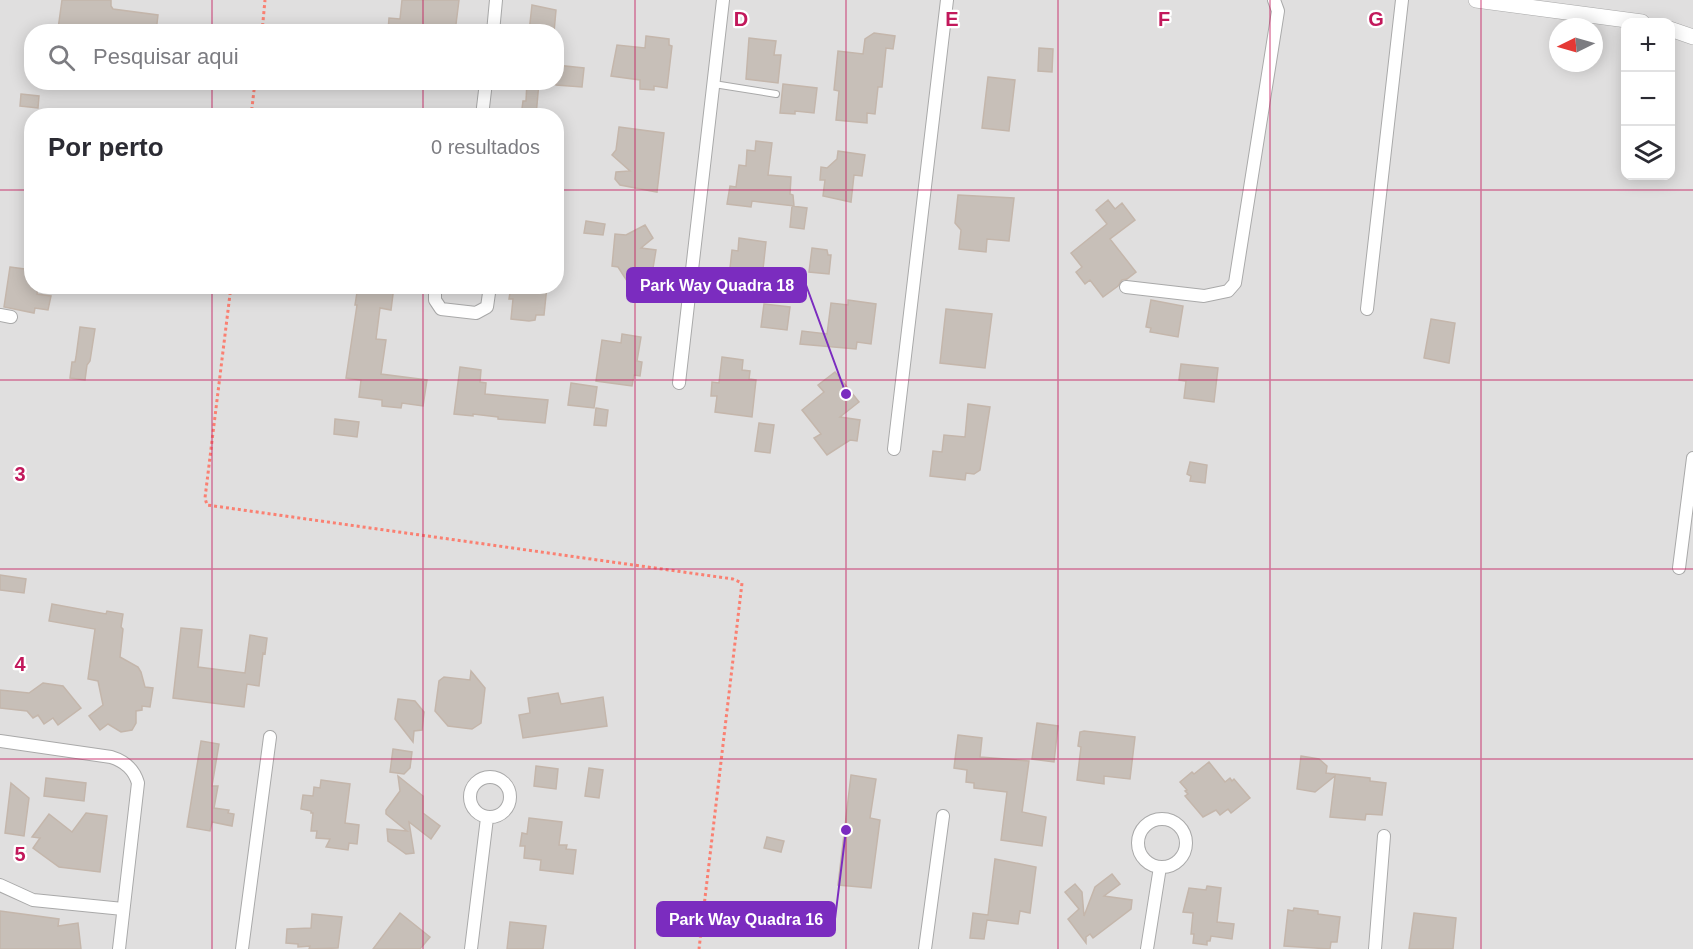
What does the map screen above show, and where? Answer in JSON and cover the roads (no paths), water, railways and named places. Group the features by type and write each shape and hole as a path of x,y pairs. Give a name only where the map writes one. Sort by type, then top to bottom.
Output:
{"street":[{"path":"494,24 496,0"},
{"path":"679,383 723,0"},
{"path":"894,449 947,0"},
{"path":"1368,309 1402,0"},
{"path":"1476,0 1621,19"},
{"path":"1126,287 1204,296 1228,291 1235,283 1279,4"},
{"path":"1675,30 1693,37"},
{"path":"483,108 485,90"},
{"path":"435,294 435,300 441,309 476,313 487,307 489,294"},
{"path":"1679,568 1688,535 1693,458"},
{"path":"242,949 270,738"},
{"path":"0,741 111,756 126,764 136,775 138,783 119,949"},
{"path":"925,949 943,816"},
{"path":"471,949 487,818"},
{"path":"1375,949 1384,836"},
{"path":"1147,949 1160,867"},
{"path":"0,885 33,900 123,909"}],"lane":[{"path":"714,84 776,94"}],"place":[{"name":"Park Way Quadra 18","path":"846,394"},
{"name":"Park Way Quadra 16","path":"846,830"}]}
